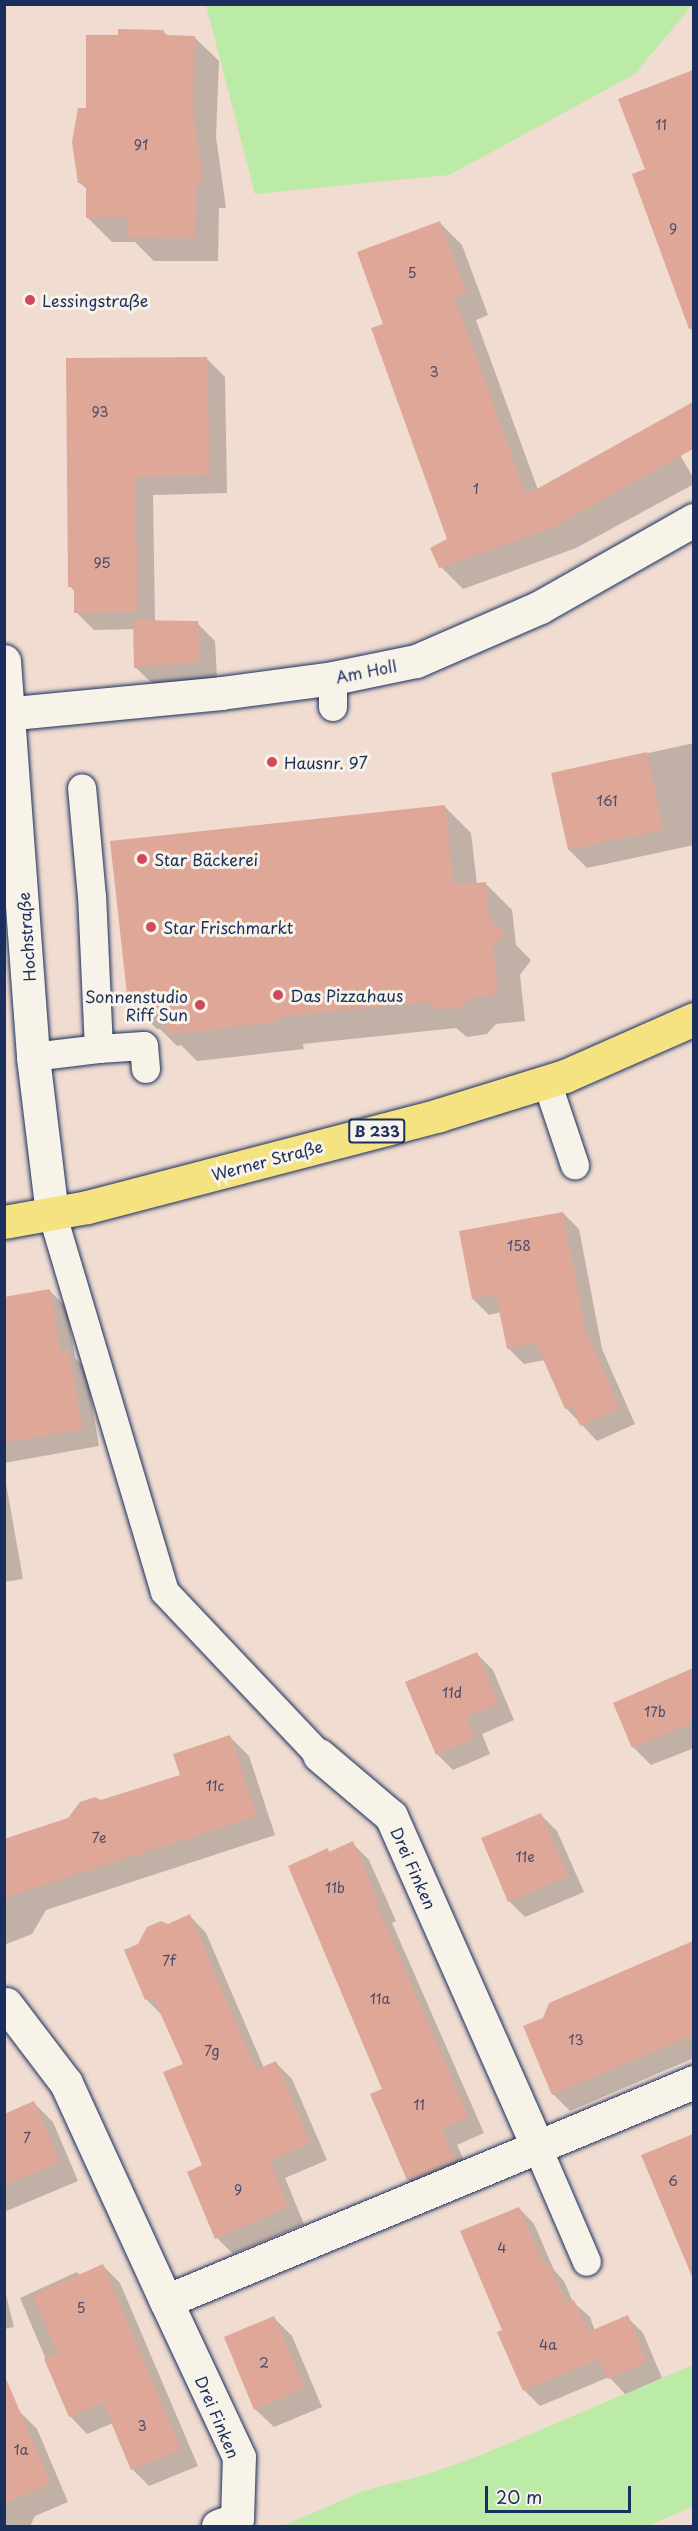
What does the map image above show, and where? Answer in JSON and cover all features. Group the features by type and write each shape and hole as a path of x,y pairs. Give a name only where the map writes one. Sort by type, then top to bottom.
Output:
{"main road":[{"name":"Werner Straße","path":"4,1222 98,1204 439,1115 547,1082 693,1019"}],"street":[{"name":"Am Holl","path":"6,714 221,693 333,692 417,661 530,611 693,520"},
{"name":"Hochstraße","path":"4,661 6,714 22,871 33,1057 52,1213"},
{"name":"Drei Finken","path":"319,1755 391,1816 537,2146"},
{"name":"Drei Finken","path":"6,2004 66,2083 239,2457 237,2520 218,2526"},
{"path":"166,2301 693,2082"}],"lane":[{"path":"82,788 92,897 99,1049"},
{"path":"33,1057 144,1046 146,1069"},
{"path":"547,1082 574,1165"},
{"name":"Drei Finken","path":"52,1213 165,1592 319,1755"},
{"path":"537,2146 587,2262"}],"green space":[{"path":"693,4 635,74 449,175 255,194 206,5"},
{"path":"693,2365 693,2506 648,2526 283,2526 363,2491 425,2475 481,2455"}],"building":[{"path":"118,29 164,30 163,35 195,36 193,112 203,184 196,184 195,238 128,237 129,218 86,218 86,183 78,183 72,142 78,108 86,108 86,35 118,35"},
{"path":"693,70 693,328 689,329 632,174 645,169 618,99"},
{"path":"440,221 467,293 455,298 526,495 693,402 693,449 554,527 439,568 430,548 447,539 371,328 383,324 357,252"},
{"path":"207,357 210,475 135,477 138,612 74,613 74,587 68,587 66,358"},
{"path":"133,620 198,621 200,661 134,668"},
{"path":"647,752 663,830 568,850 551,773"},
{"path":"445,805 454,885 486,882 490,921 505,932 493,947 498,994 469,998 460,1008 439,1010 428,1002 277,1017 278,1022 168,1034 166,1017 148,1019 147,1001 128,1003 110,841"},
{"path":"563,1212 586,1331 620,1408 580,1426 572,1406 565,1409 536,1343 507,1349 496,1295 472,1299 459,1231"},
{"path":"50,1289 61,1352 69,1350 83,1429 4,1443 4,1297"},
{"path":"477,1652 499,1704 466,1717 475,1738 436,1755 405,1682"},
{"path":"693,1668 693,1722 632,1748 613,1703"},
{"path":"230,1735 257,1816 4,1898 4,1839 68,1818 80,1802 95,1797 101,1800 180,1775 173,1754"},
{"path":"541,1813 568,1876 508,1902 481,1838"},
{"path":"353,1841 380,1905 377,1906 469,2117 442,2128 455,2160 407,2180 370,2094 382,2089 288,1866 328,1848 329,1852"},
{"path":"190,1914 256,2070 276,2061 311,2143 270,2161 288,2207 215,2239 187,2172 202,2165 163,2072 183,2064 153,1997 145,2000 124,1950 138,1944 147,1927 161,1921 168,1924"},
{"path":"693,1941 693,2035 552,2095 523,2026 543,2018 549,2003"},
{"path":"34,2101 60,2162 4,2185 4,2114"},
{"path":"693,2134 693,2279 641,2155"},
{"path":"519,2207 544,2265 549,2263 566,2303 574,2300 588,2332 628,2315 647,2362 608,2379 599,2359 523,2391 497,2332 502,2330 460,2231"},
{"path":"103,2264 181,2449 131,2470 103,2403 69,2417 44,2359 58,2353 33,2295"},
{"path":"274,2316 305,2388 254,2410 224,2337"},
{"path":"4,2374 51,2484 4,2503"}],"place":[{"name":"Lessingstraße","path":"30,300"},
{"name":"Hausnr. 97","path":"272,762"},
{"name":"Star Bäckerei","path":"142,859"},
{"name":"Star Frischmarkt","path":"151,927"},
{"name":"Das Pizzahaus","path":"278,995"},
{"name":"Sonnenstudio Riff Sun","path":"200,1005"}]}
